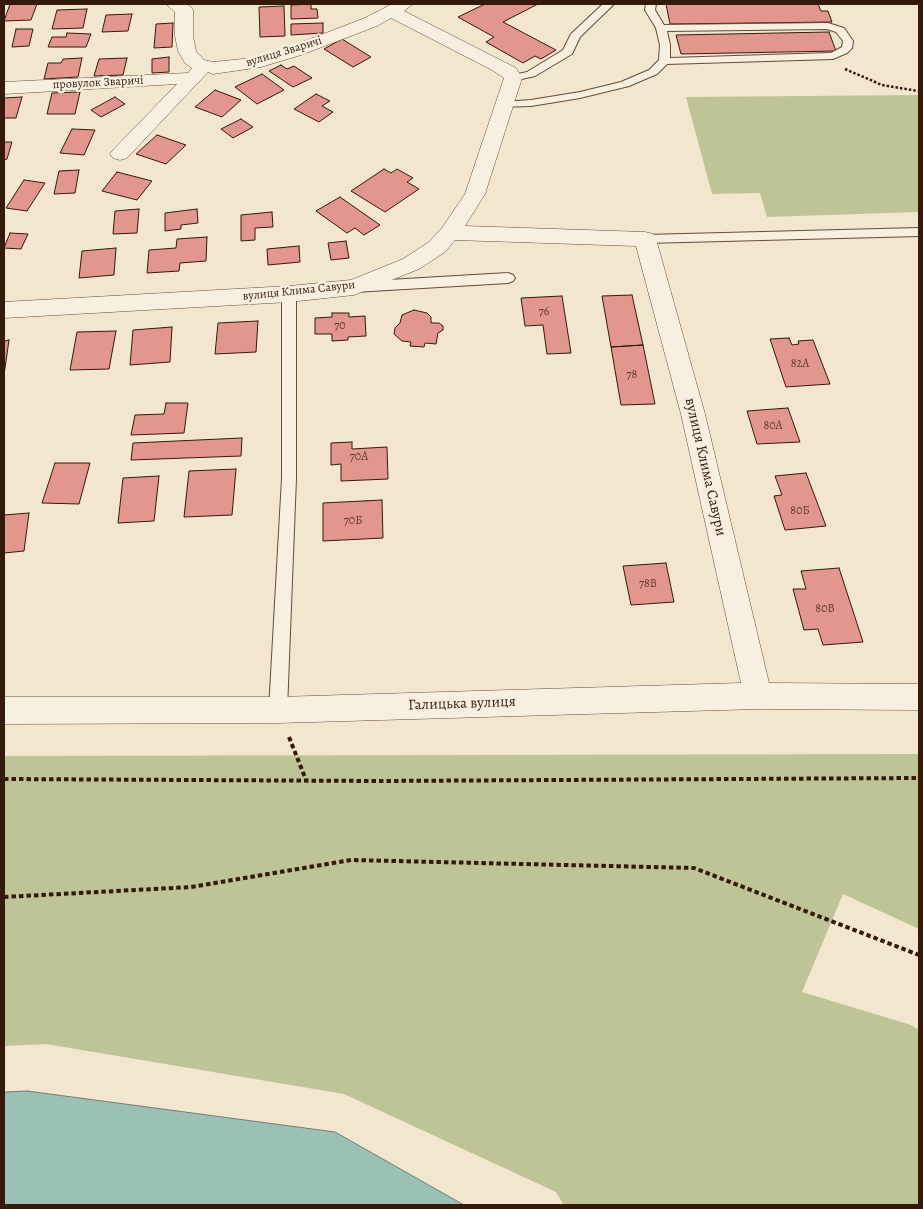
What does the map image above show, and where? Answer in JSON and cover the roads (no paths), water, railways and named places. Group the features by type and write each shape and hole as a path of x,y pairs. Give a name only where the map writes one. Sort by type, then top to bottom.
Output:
{"street":[{"path":"120,154 199,72 187,51 184,36 184,10 176,4"},
{"path":"397,8 509,72 514,78"},
{"name":"вулиця Зваричі","path":"199,72 279,56 371,22 397,8"},
{"name":"провулок Зваричі","path":"4,88 199,72"},
{"name":"вулиця Клима Савури","path":"4,310 289,294 354,288 411,264 437,247 450,234 475,194 503,105 514,78"},
{"path":"450,234 645,239"},
{"name":"вулиця Клима Савури","path":"645,239 693,414 758,696"},
{"name":"Галицька вулиця","path":"4,711 278,710 758,696 919,697"}],"lane":[{"path":"514,78 531,74 564,56 568,52 575,36 609,4"},
{"path":"503,105 541,102 625,84 653,72 664,60 665,45 661,28 652,14 651,4"},
{"path":"661,28 828,26 840,30 848,41 843,51 833,56 664,60"},
{"path":"645,239 919,232"},
{"path":"354,288 508,278"},
{"path":"278,710 289,478 289,294"}],"water":[{"path":"27,1091 335,1132 464,1205 4,1205 4,1092"}]}
